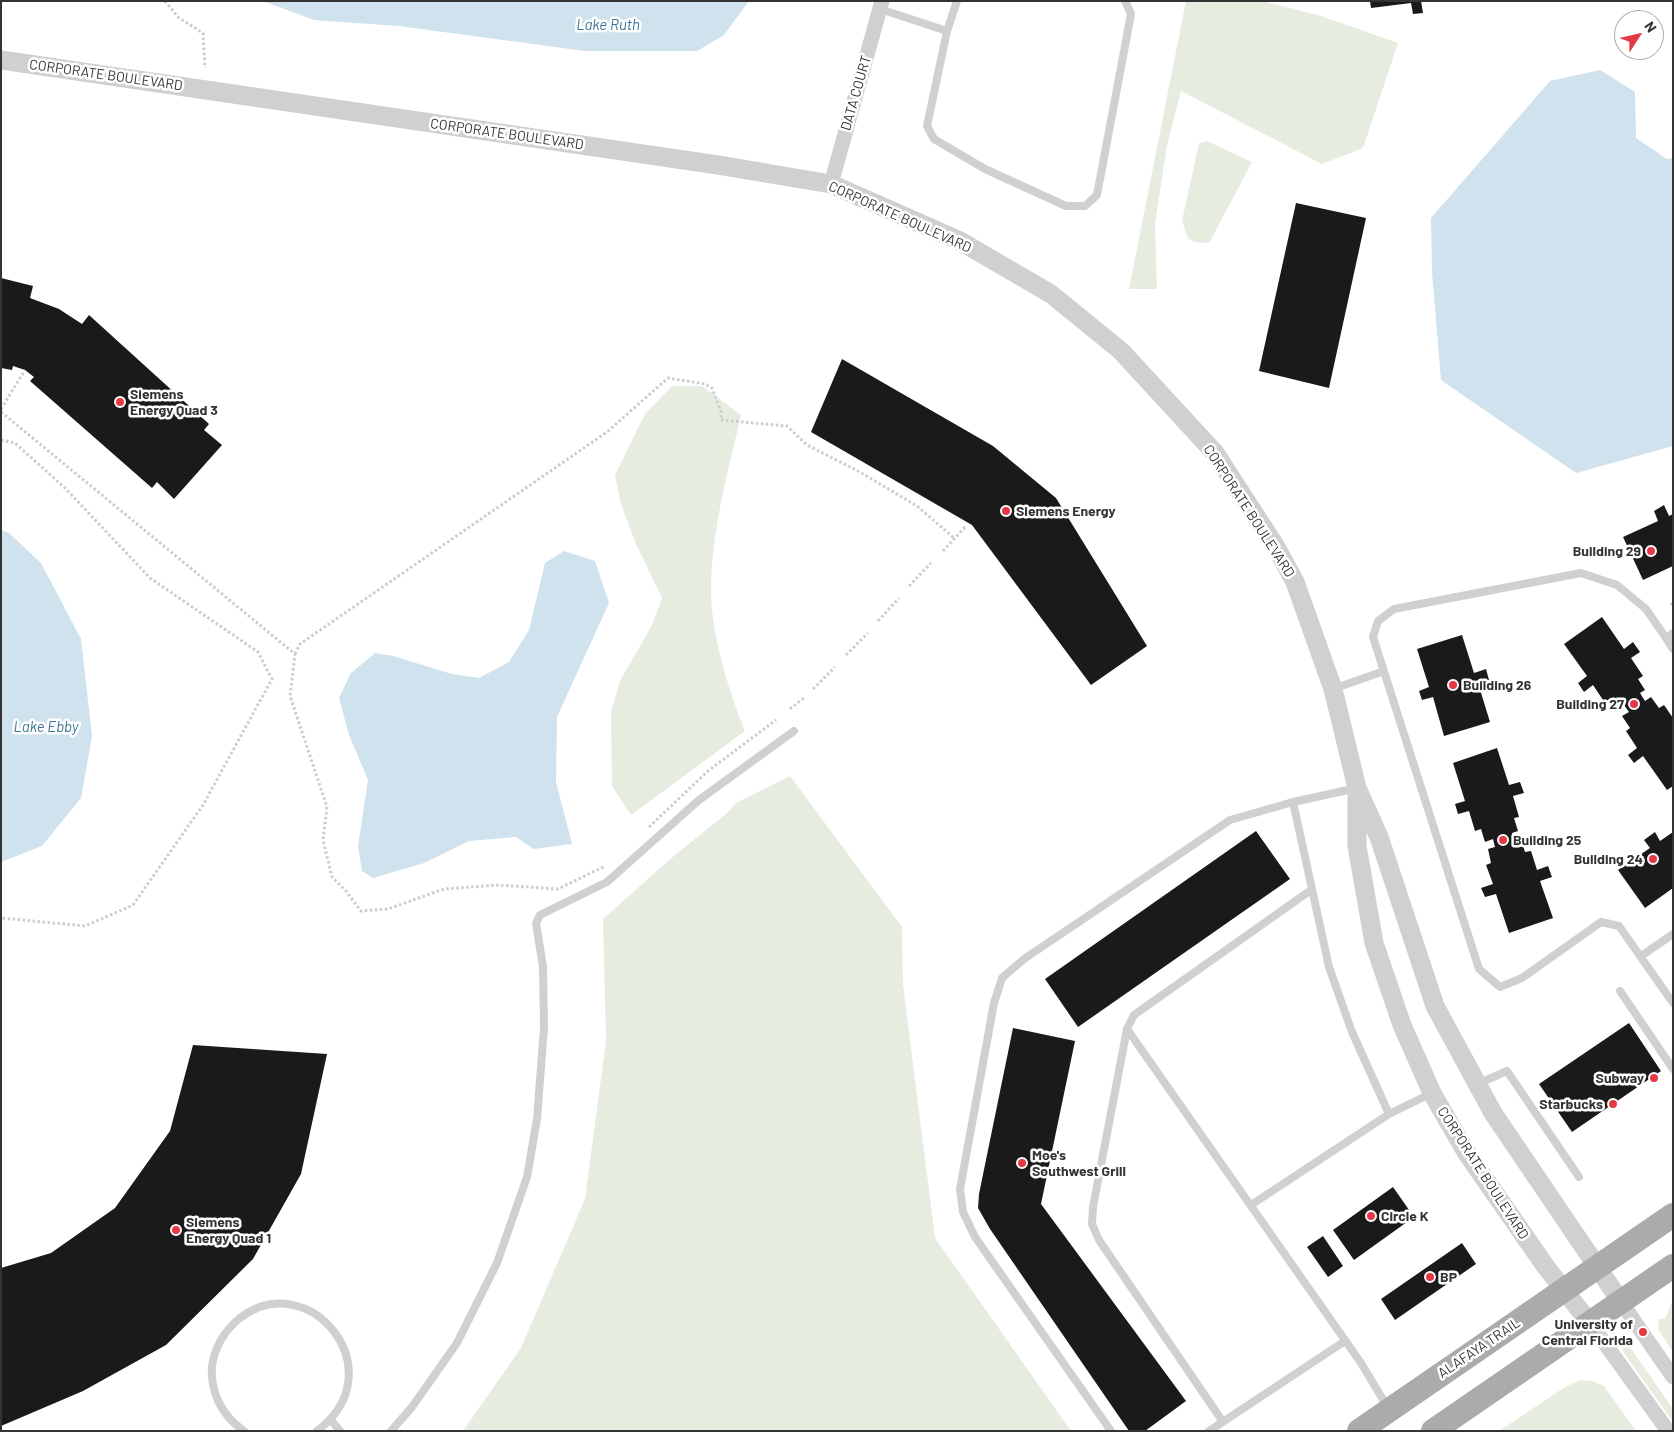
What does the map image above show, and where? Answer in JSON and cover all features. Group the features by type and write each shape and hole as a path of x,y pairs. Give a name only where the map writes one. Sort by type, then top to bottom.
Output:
{"main road":[{"name":"ALAFAYA TRAIL","path":"1359,1431 1673,1215"},
{"path":"1433,1431 1673,1266"}],"street":[{"name":"DATA COURT","path":"831,184 881,5"},
{"name":"CORPORATE BOULEVARD","path":"1,60 718,165 831,184 968,246 1052,294 1122,351 1215,453 1276,547 1295,582 1333,689 1357,788 1379,837 1435,1006 1476,1085 1620,1302"},
{"name":"CORPORATE BOULEVARD","path":"1357,788 1357,846 1374,943 1402,1025 1432,1094 1466,1152 1564,1290 1590,1323"},
{"path":"1620,1302 1673,1377"},
{"path":"1590,1323 1668,1431"}],"lane":[{"path":"957,1 947,31 927,126 934,139 985,169 1066,206 1084,206 1097,195 1131,14 1125,1"},
{"path":"881,5 947,31"},
{"path":"1672,999 1619,926 1601,922 1522,978 1500,986 1479,969 1373,637 1378,621 1394,610 1581,573 1617,585 1646,609 1673,648"},
{"path":"1666,638 1673,634"},
{"path":"1333,689 1384,671"},
{"path":"391,1431 412,1407 457,1343 498,1262 527,1177 537,1119 544,1028 543,967 536,923 540,915 607,882 699,800 794,731"},
{"path":"1111,1431 975,1237 963,1212 960,1189 994,1004 1002,978 1024,959 1057,936 1230,820 1293,802 1357,788"},
{"path":"1293,802 1329,967 1352,1032 1389,1114"},
{"path":"1223,1422 1099,1240 1092,1224 1093,1207 1127,1029 1134,1015 1148,1003 1311,890"},
{"path":"1641,956 1673,934"},
{"path":"1620,991 1673,1068"},
{"path":"1127,1029 1345,1341 1390,1410"},
{"path":"1476,1085 1507,1071 1579,1177"},
{"path":"1251,1205 1389,1114 1432,1094"},
{"path":"244,1431 234,1424 222,1409 214,1392 213,1357 220,1340 230,1326 246,1313 265,1306 282,1304 300,1307 315,1314 337,1335 345,1351 349,1367 348,1385 340,1408 331,1420 317,1431"},
{"path":"1210,1431 1345,1341"},
{"path":"331,1420 340,1431"}],"path":[{"path":"165,1 178,18 203,33 205,68"},
{"path":"25,370 1,411 295,654"},
{"path":"610,861 602,868 558,889 498,885 444,889 388,909 362,911 332,877 323,840 327,807 290,696 295,654 300,644 607,432 668,378 705,384 712,388 721,411 721,420 787,426 807,445 858,471 917,506 954,538"},
{"path":"1,440 15,443 65,488 150,578 258,652 272,679 203,805 133,905 85,926 1,918"},
{"path":"943,551 965,527"},
{"path":"909,586 931,563"},
{"path":"878,621 899,598"},
{"path":"846,655 868,633"},
{"path":"813,689 835,667"},
{"path":"790,709 805,697"},
{"path":"646,829 708,771 776,720"}],"shaded area":[{"path":"1186,1 1262,1 1321,16 1398,43 1363,148 1322,164 1181,91 1167,145 1155,224 1157,289 1129,289"},
{"path":"1207,141 1252,162 1209,243 1194,242 1188,238 1182,221 1199,143"},
{"path":"672,386 702,386 741,415 717,524 711,591 714,626 722,662 745,731 631,815 612,786 611,712 620,681 652,625 662,598 636,544 621,504 615,475 645,414"},
{"path":"790,776 902,927 903,985 935,1238 1071,1431 463,1431 521,1348 585,1199 606,1041 603,919 675,855 726,814 736,803"},
{"path":"1673,1299 1673,1352 1659,1331 1658,1319 1665,1319"},
{"path":"1625,1345 1630,1347 1673,1409 1673,1422 1624,1353 1622,1348"},
{"path":"1580,1380 1592,1381 1604,1386 1636,1431 1499,1431 1565,1387"}],"water":[{"name":"Lake Ruth","path":"263,1 749,1 724,35 697,51 585,51 399,26 314,20"},
{"path":"1600,70 1635,92 1636,138 1667,159 1673,158 1673,446 1576,473 1441,380 1432,272 1431,218 1550,81"},
{"name":"Lake Ebby","path":"1,530 9,533 41,563 81,639 92,736 81,798 42,846 1,862"},
{"path":"564,551 595,561 609,603 557,717 556,782 572,844 534,849 516,837 469,841 424,863 373,878 362,871 358,846 368,780 349,735 339,698 351,673 375,653 393,656 452,674 479,678 509,662 529,630 545,563"}],"building":[{"path":"1370,1 1421,1 1423,13 1413,14 1411,3 1371,8"},
{"path":"1296,203 1366,218 1329,388 1259,371"},
{"name":"Siemens Energy Quad 3","path":"1,278 33,286 30,298 59,309 82,324 89,315 209,424 204,430 222,445 174,499 157,482 152,488 30,381 34,377 25,370 13,366 12,370 1,368"},
{"name":"Siemens Energy","path":"842,359 993,446 1056,498 1147,646 1091,685 972,525 811,432"},
{"name":"Building 29","path":"1664,505 1669,516 1673,514 1673,566 1643,580 1623,537 1658,521 1654,511"},
{"name":"Building 27","path":"1602,617 1624,649 1633,642 1640,652 1631,658 1643,676 1638,679 1645,690 1640,693 1645,701 1651,697 1659,708 1664,705 1673,718 1673,786 1667,790 1643,756 1634,763 1628,755 1637,748 1626,731 1630,728 1622,716 1629,712 1624,705 1618,710 1610,699 1605,703 1593,685 1584,692 1578,683 1587,676 1564,644"},
{"name":"Building 26","path":"1462,635 1474,673 1486,669 1489,680 1478,683 1490,722 1444,736 1433,697 1422,700 1419,691 1429,687 1417,649"},
{"name":"Building 25","path":"1497,748 1509,785 1520,782 1524,793 1513,796 1519,817 1514,818 1518,831 1512,833 1514,841 1521,839 1525,852 1531,851 1537,870 1548,866 1552,877 1540,881 1553,918 1509,933 1496,894 1485,897 1481,888 1493,884 1486,865 1491,863 1488,849 1495,847 1493,839 1485,842 1481,829 1475,831 1469,811 1458,814 1455,804 1465,801 1453,763"},
{"path":"1256,831 1290,879 1078,1027 1045,979"},
{"name":"Building 24","path":"1655,832 1660,841 1673,832 1673,888 1645,908 1618,870 1650,848 1644,840"},
{"path":"1629,1023 1661,1071 1572,1132 1539,1084"},
{"path":"1013,1028 1075,1041 1041,1204 1186,1401 1145,1431 1129,1431 990,1229 978,1208 979,1194"},
{"name":"Siemens Energy Quad 1","path":"193,1045 327,1054 301,1174 253,1259 166,1345 83,1391 1,1426 1,1268 51,1253 115,1208 170,1131"},
{"path":"1393,1187 1414,1217 1354,1260 1333,1230"},
{"path":"1323,1236 1343,1266 1328,1277 1307,1247"},
{"path":"1462,1243 1476,1264 1395,1320 1381,1299"}],"place":[{"name":"Siemens Energy Quad 3","path":"120,402"},
{"name":"Siemens Energy","path":"1006,511"},
{"name":"Building 29","path":"1651,551"},
{"name":"Building 26","path":"1453,685"},
{"name":"Building 27","path":"1634,704"},
{"name":"Building 25","path":"1503,840"},
{"name":"Building 24","path":"1653,859"},
{"name":"Subway","path":"1654,1078"},
{"name":"Starbucks","path":"1613,1104"},
{"name":"Moe's Southwest Grill","path":"1022,1163"},
{"name":"Circle K","path":"1371,1216"},
{"name":"Siemens Energy Quad 1","path":"176,1230"},
{"name":"BP","path":"1430,1277"},
{"name":"University of Central Florida","path":"1643,1332"}]}
